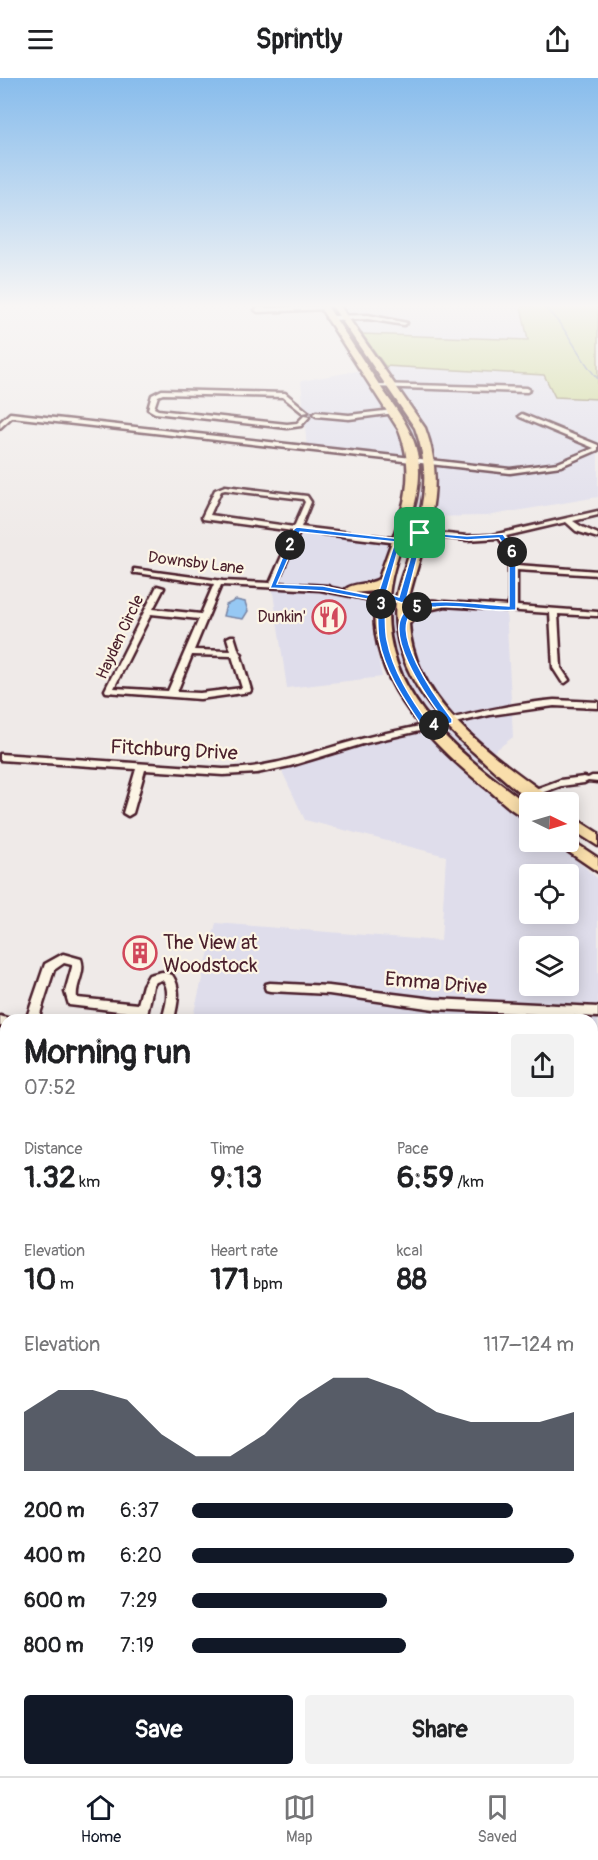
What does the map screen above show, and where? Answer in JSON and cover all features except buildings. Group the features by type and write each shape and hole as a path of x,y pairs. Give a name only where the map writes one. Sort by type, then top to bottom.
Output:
{"main road":[{"path":"375,386 408,439 414,461 414,490 381,597 383,639 387,657 405,695 427,727 482,778 519,806"},
{"path":"391,386 420,428 432,463 432,491 402,601 402,626 409,655 419,678 449,721 475,747 532,792"},
{"path":"352,589 373,588 386,580"},
{"path":"406,582 413,594 438,604"},
{"path":"402,626 408,614 415,608 438,604"},
{"path":"579,827 598,841"},
{"path":"579,852 598,866"}],"street":[{"path":"375,386 527,390"},
{"path":"306,414 299,425 287,426 157,412 151,409 155,395 162,392 225,392 285,395 306,414 349,417 393,412"},
{"path":"0,426 10,415 503,470 535,469 559,465 598,448"},
{"path":"522,416 598,448"},
{"path":"272,586 297,529 308,502 305,497 225,488 218,490 206,517 297,529 398,541"},
{"path":"420,533 467,538 501,536 598,513"},
{"path":"568,520 579,529 598,536"},
{"path":"501,536 511,548 513,608"},
{"path":"513,567 598,573"},
{"name":"Downsby Lane","path":"137,571 218,583 352,589 381,597"},
{"path":"171,695 218,583"},
{"name":"Hayden Circle","path":"159,588 109,690 200,696 247,690 238,654 231,638"},
{"name":"Downsby Lane","path":"323,589 402,601 596,614"},
{"path":"148,611 204,617"},
{"path":"554,611 557,668 565,680"},
{"path":"188,652 238,654"},
{"name":"Fitchburg Drive","path":"0,757 250,771 449,721 541,703 598,705"},
{"path":"128,813 141,766"},
{"path":"536,792 560,783 591,780"},
{"path":"34,1014 49,967 63,958 77,962 78,967 69,996 73,1002 141,1014 151,981 157,976 166,977 173,987 174,995 169,1014"},
{"name":"Emma Drive","path":"270,987 329,990 434,1004 598,1012"}],"shaded area":[{"path":"301,385 550,385 555,397 598,399 598,497 487,516 416,517 425,463 307,449"},
{"path":"297,529 390,540 372,598 371,624 382,677 287,688 272,586"},
{"path":"377,603 506,608 513,737 475,766 519,804 519,852 567,852 598,879 598,1014 193,1014 216,923 441,941 446,856 305,820 280,767 427,729 382,658"}],"green space":[{"path":"549,385 598,385 598,399 555,397"}],"water":[{"path":"236,600 245,602 248,611 243,619 223,616 226,605"}],"place":[{"name":"Dunkin'","path":"329,617"},
{"name":"The View at Woodstock","path":"140,953"}],"route":[{"path":"297,529 398,541 382,594 402,601 420,533 467,538 501,536 513,553 513,608 438,604 424,606 415,608 408,614 402,626 409,655 423,686 449,721 427,727 405,695 387,657 380,616 381,600 323,589 272,586 297,529"}]}
